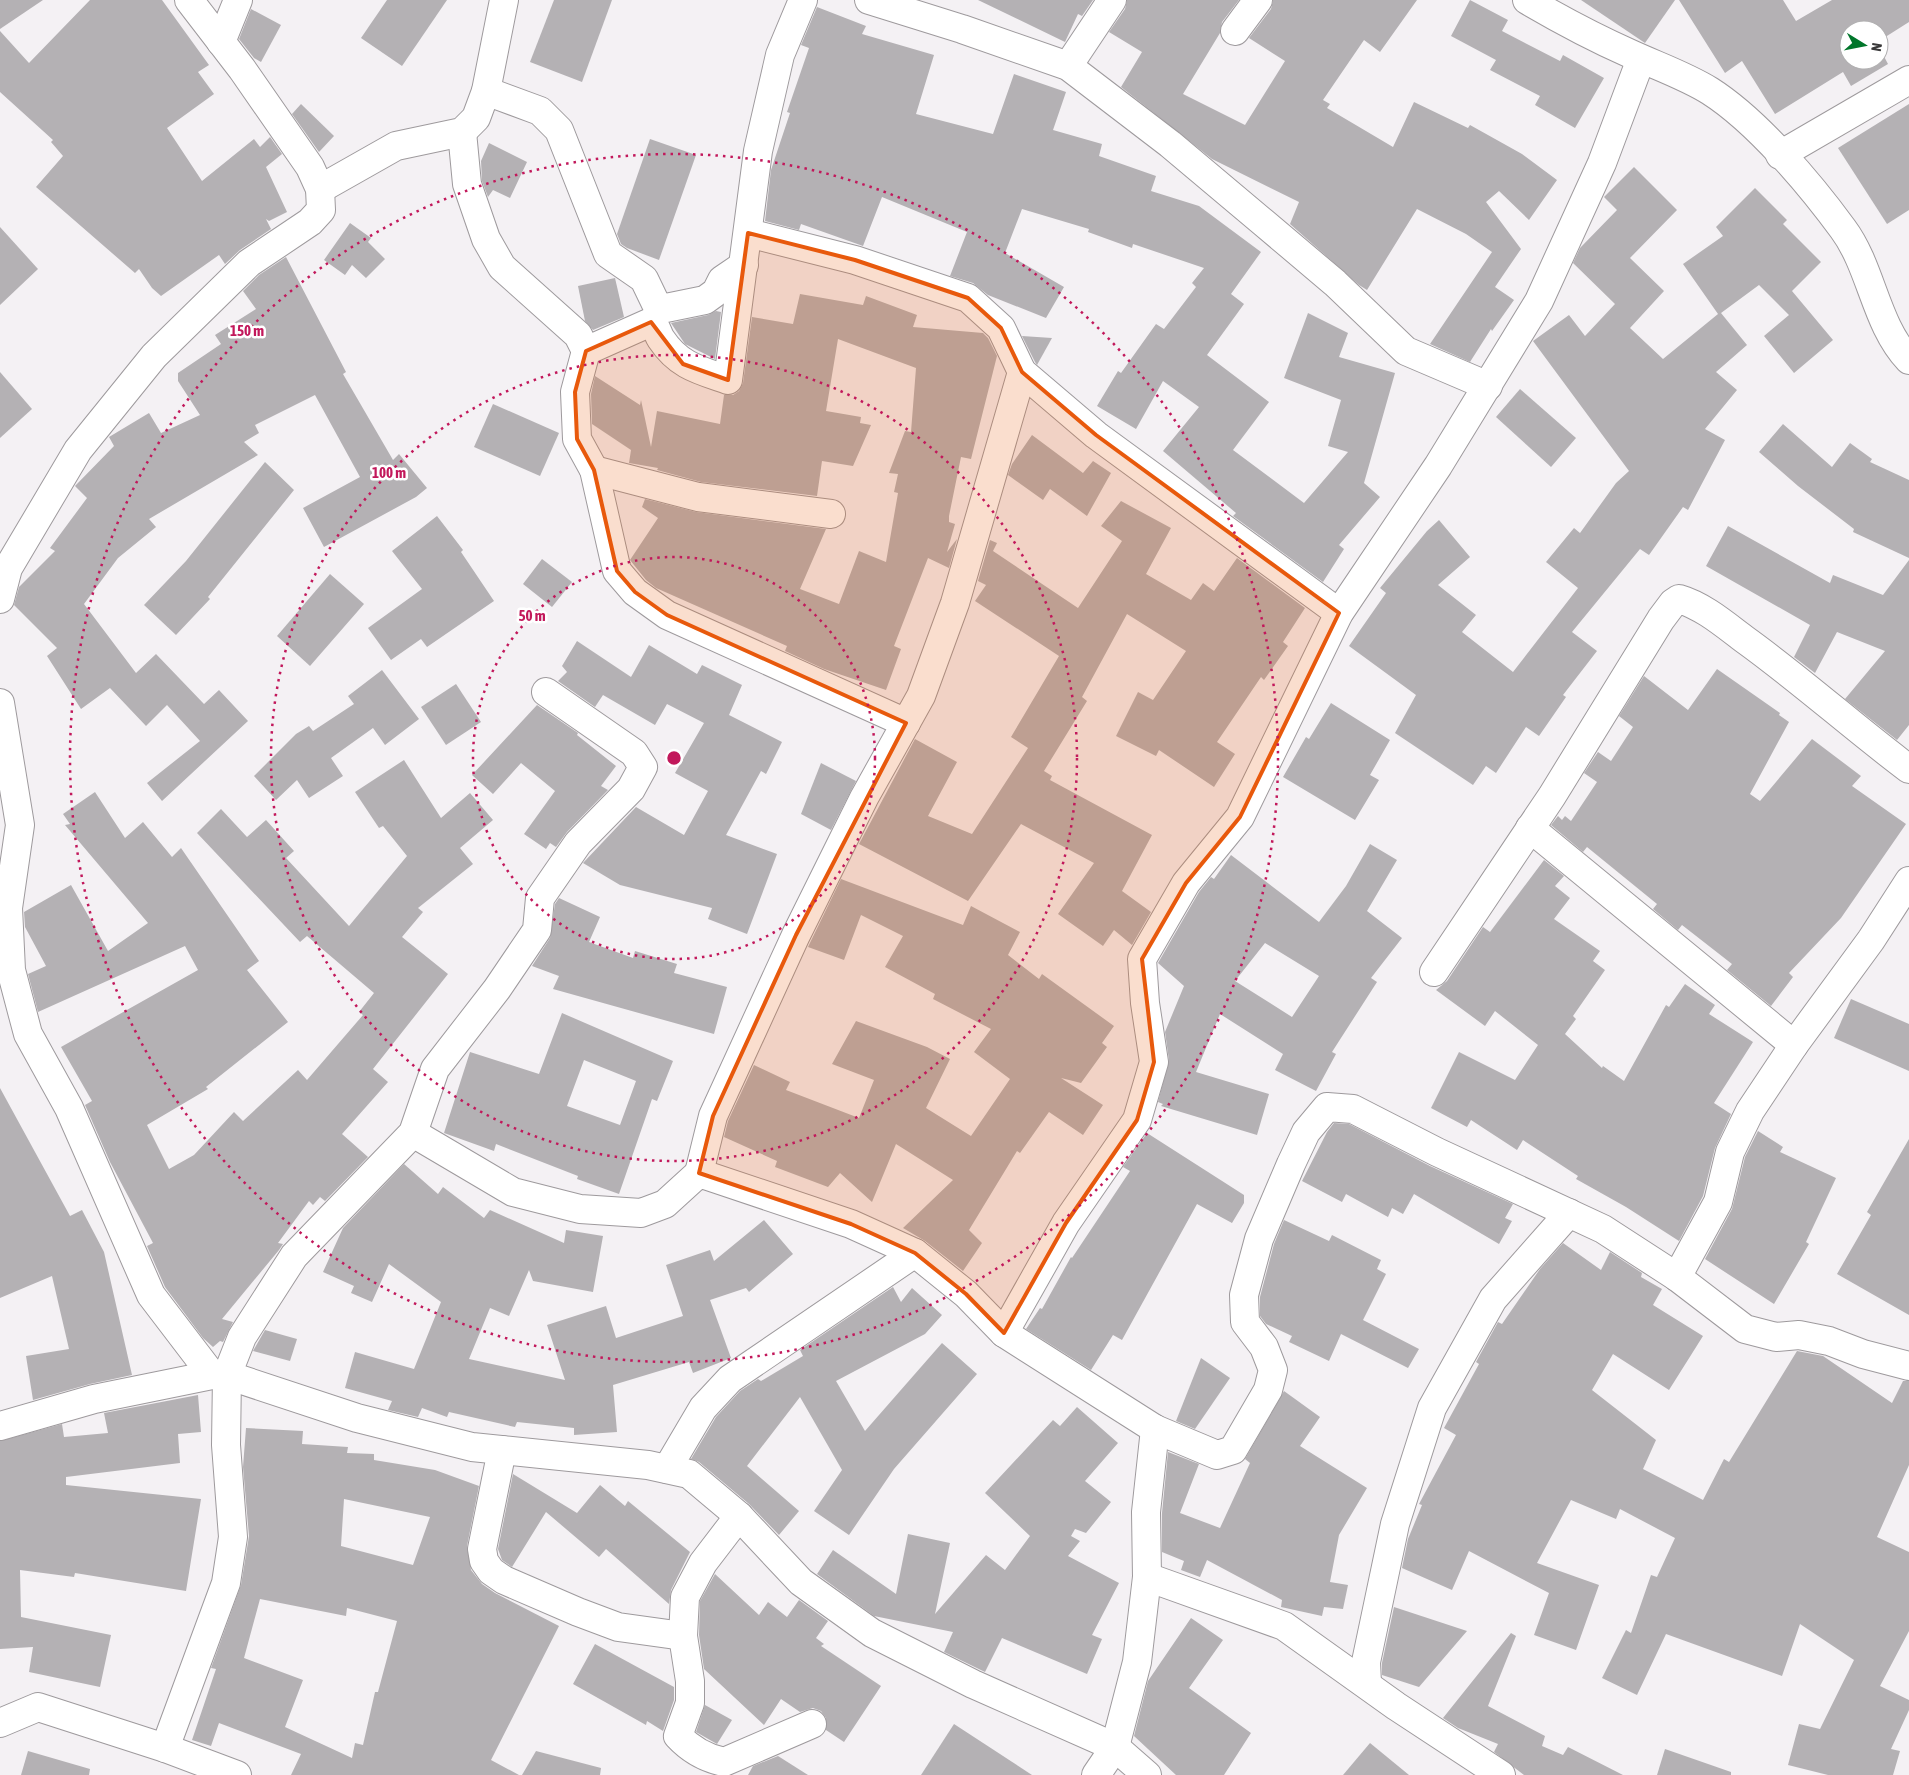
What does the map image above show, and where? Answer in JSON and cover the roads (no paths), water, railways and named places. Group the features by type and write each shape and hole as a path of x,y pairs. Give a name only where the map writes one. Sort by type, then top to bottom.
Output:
{"street":[{"path":"0,599 8,568 78,450 154,356 249,263 310,222 321,210 320,189 310,167 189,0"},
{"path":"221,42 238,0"},
{"path":"320,189 396,146 462,132 476,118 486,91 504,0"},
{"path":"586,351 652,322 660,338 683,364 728,380 760,141 780,55 803,0"},
{"path":"870,0 962,29 1068,66 1170,144 1335,283 1406,350 1488,386"},
{"path":"1068,66 1112,0"},
{"path":"1235,31 1258,0"},
{"path":"1527,0 1562,8 1592,37 1708,90 1738,111 1813,190 1845,231 1866,273 1879,310 1909,360"},
{"path":"1004,1333 1066,1223 1137,1120 1154,1062 1145,1003 1142,959 1186,883 1240,817 1340,613 1488,386 1539,301 1602,164 1642,59"},
{"path":"1780,155 1909,80"},
{"path":"486,91 540,111 559,130 608,254 644,279 658,306 662,309 706,300 716,292 722,280 744,265"},
{"path":"462,132 467,184 486,238 502,267 578,336 586,351 575,392 577,439 594,470 617,571 635,592 667,615 906,723"},
{"path":"748,233 855,260 968,298 1001,328 1022,372 1096,435 1340,613"},
{"path":"413,1133 513,1192 580,1209 641,1213 665,1204 699,1172 714,1116 796,935 864,798 920,696 955,603 1022,372"},
{"path":"594,470 698,497 831,514"},
{"path":"1434,972 1530,828 1661,619 1673,603 1679,599 1689,602 1714,616 1909,769"},
{"path":"219,1375 294,1256 413,1133 435,1069 497,989 537,930 540,898 578,843 630,789 643,767 634,753 546,692"},
{"path":"0,703 20,825 8,908 11,970 28,1034 69,1108 151,1295 219,1375 233,1537 226,1582 165,1748"},
{"path":"1530,828 1794,1045"},
{"path":"1677,1277 1718,1202 1730,1152 1746,1119 1794,1045 1872,940 1909,881"},
{"path":"699,1172 851,1224 915,1253 966,1294 1004,1333 1155,1429 1217,1455 1233,1450 1268,1390 1273,1370 1264,1347 1245,1322 1244,1295 1259,1239 1291,1164 1306,1132 1327,1107 1353,1109 1437,1152 1604,1229 1677,1277 1745,1330 1776,1337 1799,1335 1829,1341 1863,1354 1909,1366"},
{"path":"1367,1684 1366,1662 1395,1524 1432,1408 1493,1299 1569,1213"},
{"path":"667,1469 703,1408 730,1379 915,1253"},
{"path":"0,1426 94,1400 219,1375 357,1418 472,1447 648,1465 689,1474 739,1516 801,1582 872,1633 973,1684 1115,1746 1147,1775"},
{"path":"1096,1775 1115,1746 1137,1662 1147,1578 1146,1512 1155,1429"},
{"path":"502,1450 482,1549 484,1561 491,1571 504,1580 618,1627 683,1636"},
{"path":"739,1516 703,1563 685,1598 683,1636 690,1681 690,1703 678,1736 688,1746 710,1759 724,1762 812,1724"},
{"path":"1147,1578 1284,1626 1396,1706 1501,1775"},
{"path":"0,1723 38,1707 165,1748 237,1775"}]}
